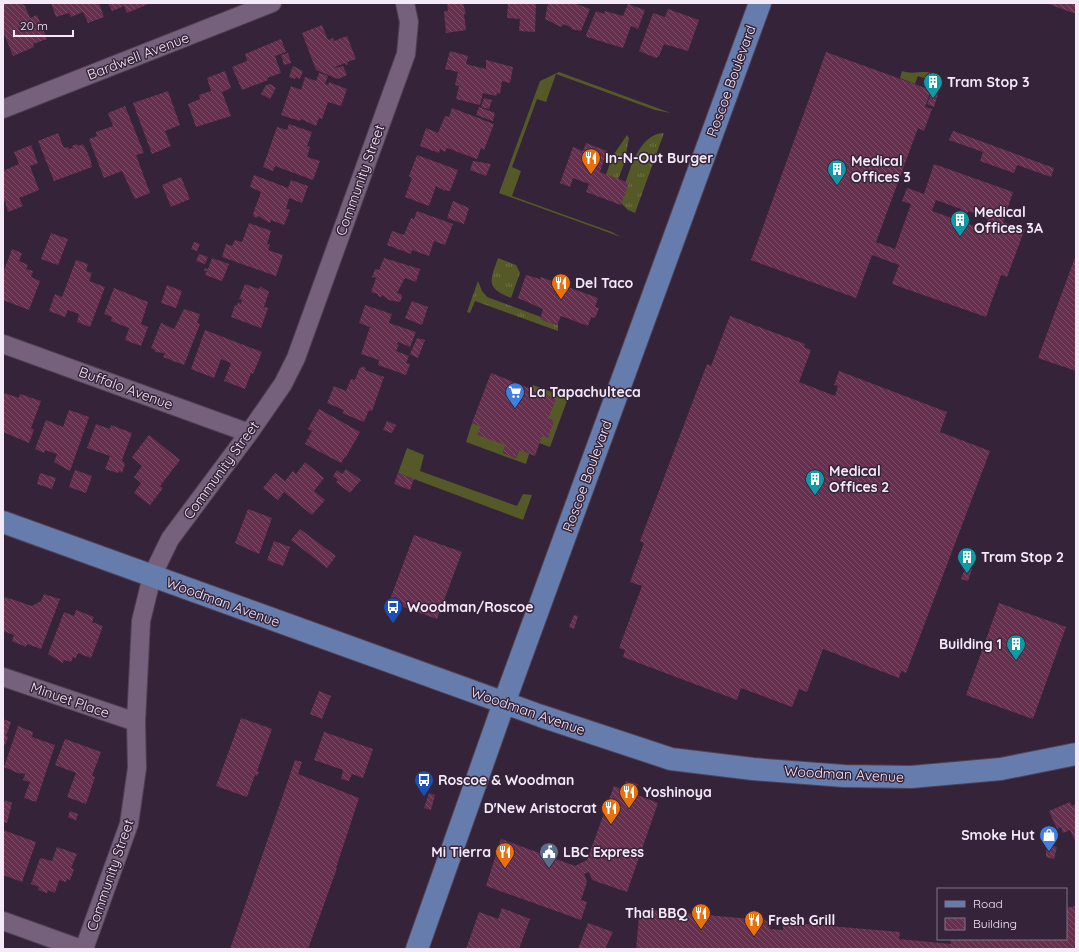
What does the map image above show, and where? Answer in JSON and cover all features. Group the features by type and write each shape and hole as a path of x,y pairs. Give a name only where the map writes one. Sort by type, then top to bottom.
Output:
{"main road":[{"name":"Roscoe Boulevard","path":"417,949 504,703 760,3"},
{"name":"Woodman Avenue","path":"3,522 504,703 598,736 671,759 753,769 844,776 911,777 1001,769 1076,754"}],"street":[{"name":"Bardwell Avenue","path":"3,109 272,3"},
{"name":"Community Street","path":"83,949 129,824 137,768 136,722 141,621 152,576 170,539 249,433 283,384 296,358 406,54 409,22 405,3"},
{"name":"Buffalo Avenue","path":"3,344 249,433"},
{"name":"Minuet Place","path":"3,677 136,722"},
{"path":"3,921 83,949"}],"green space":[{"path":"902,71 910,73 932,73 932,80 941,83 938,93 928,90 931,81 918,76 915,84 900,78"},
{"path":"559,72 671,113 655,110 556,74 546,102 537,99 512,167 521,171 512,196 612,232 621,237 499,193 540,81"},
{"path":"664,133 635,213 628,210 621,203 621,197 631,168 640,148 647,140 655,135"},
{"path":"627,135 629,138 624,164 617,182 605,178 612,157"},
{"path":"498,258 516,265 520,273 511,298 497,291 493,287 492,278"},
{"path":"478,281 482,291 487,297 541,317 540,319 557,325 558,324 558,331 475,301 470,313 467,312"},
{"path":"533,385 568,398 550,447 534,441 554,421 543,417 529,395"},
{"path":"472,423 486,428 507,440 503,453 516,458 521,445 531,448 526,464 466,442"},
{"path":"407,448 424,455 420,471 517,506 523,494 532,495 523,520 398,473"}],"building":[{"path":"3,3 20,3 25,6 30,18 37,15 47,39 33,44 34,47 13,56 3,31"},
{"path":"51,3 99,3 104,17 88,23 83,12 71,17 69,13 56,17"},
{"path":"108,3 151,3 127,13 124,6 112,11"},
{"path":"447,3 463,3 466,14 464,14 466,30 446,33 444,11 448,11"},
{"path":"508,3 536,3 535,32 519,31 520,19 507,18"},
{"path":"548,3 574,3 590,9 581,31 571,29 572,28 563,24 562,27 559,26 545,19"},
{"path":"1046,3 1076,3 1076,14"},
{"path":"628,4 645,10 638,29 631,26 623,48 587,37 586,35 596,11 604,14 605,11 623,16"},
{"path":"668,9 699,20 688,51 664,44 659,56 656,58 639,51 653,13 665,17"},
{"path":"322,25 328,40 333,38 334,41 347,36 356,59 347,62 348,64 346,65 345,63 335,67 343,66 347,75 338,79 316,70 302,33"},
{"path":"281,39 286,52 275,56 281,73 267,78 268,80 242,90 232,67 247,61 245,54"},
{"path":"450,51 468,56 466,64 486,69 486,60 513,67 510,83 502,81 500,94 497,93 496,96 483,93 480,105 456,99 459,86 455,85 458,72 445,69"},
{"name":"Medical Offices 3","path":"826,52 931,90 925,107 932,109 924,131 918,128 876,242 895,249 911,204 902,201 907,188 924,194 934,164 1013,192 1003,222 1026,230 1024,231 1007,277 1001,275 986,317 892,284 899,265 872,255 856,298 751,260","holes":["936,200 961,209 957,220 932,211","968,211 988,219 984,230 964,222"]},
{"path":"288,53 291,63 284,65 281,55"},
{"path":"293,66 303,71 300,79 296,77 295,79 289,77"},
{"path":"225,71 231,88 222,92 231,116 196,127 188,104 200,99 199,95 211,91 207,78"},
{"path":"319,73 328,76 325,84 328,85 329,82 347,89 341,106 328,102 322,119 319,118 316,126 301,119 300,121 281,115 291,86 301,90 305,77 316,81"},
{"path":"270,84 276,88 270,99 261,94 266,85"},
{"path":"168,91 180,125 165,131 171,146 152,154 133,103"},
{"name":"Tram Stop 3","path":"932,92 938,94 934,107 927,104"},
{"path":"484,98 492,100 489,109 481,107"},
{"path":"125,106 144,153 136,155 150,193 135,199 122,171 104,178 89,139 97,136 96,132 113,126 108,113"},
{"path":"479,107 495,113 493,121 476,115"},
{"path":"452,108 494,124 484,150 481,148 477,159 447,148 445,152 440,149 439,153 420,146 426,128 438,133 445,116 449,117"},
{"path":"289,124 312,132 307,146 310,147 307,157 320,161 313,180 275,166 273,171 263,167 277,127 287,130"},
{"path":"953,131 1054,168 1051,177 1017,165 1014,173 980,161 983,152 949,140"},
{"path":"58,133 64,148 68,147 69,149 73,148 72,146 77,144 78,146 83,144 90,158 92,167 54,181 38,141"},
{"name":"In-N-Out Burger","path":"586,143 607,151 600,172 629,183 621,205 586,192 589,184 573,178 570,187 560,183 573,147 583,151"},
{"path":"31,145 38,163 30,166 39,190 19,198 23,206 8,212 5,201 3,202 3,171 19,164 14,152"},
{"path":"417,155 458,170 450,191 445,191 436,186 429,206 405,197 412,178 409,176"},
{"path":"473,161 491,164 486,176 470,170"},
{"path":"254,175 288,188 291,180 308,186 302,203 289,198 286,209 290,210 284,225 271,220 270,223 258,216 257,218 254,217 253,214 261,192 250,187"},
{"path":"181,177 190,199 171,207 162,185"},
{"path":"453,201 469,208 464,224 447,218"},
{"path":"417,211 453,224 445,245 434,241 429,256 412,250 411,254 387,245 392,231 404,235 411,218 414,219"},
{"path":"249,223 271,231 267,244 270,245 268,250 283,255 276,276 222,257 226,244 232,246 235,240 242,242"},
{"path":"51,233 68,239 58,265 41,259"},
{"path":"194,242 200,244 197,251 191,249"},
{"path":"12,249 22,253 19,261 28,265 26,269 33,271 31,277 40,281 29,310 3,300 3,273"},
{"path":"199,254 208,257 205,264 196,261"},
{"path":"1076,255 1076,371 1038,358"},
{"path":"212,258 229,264 222,281 205,275 207,271 204,271 205,268 208,269"},
{"path":"384,258 420,269 416,282 405,278 397,293 401,294 402,297 400,302 389,300 382,295 381,297 378,296 378,294 371,292 376,278 372,277 375,269 379,270"},
{"path":"76,260 88,264 86,271 92,273 89,281 105,287 90,327 77,322 79,314 68,310 65,317 49,311 55,294 62,297"},
{"name":"Del Taco","path":"526,275 540,279 541,277 598,298 595,307 599,308 595,318 591,317 588,326 561,316 557,325 540,319 543,309 518,298"},
{"path":"245,284 259,289 260,286 269,292 264,307 268,308 261,328 231,317 235,305 237,306 238,302 241,304 242,300 239,299"},
{"path":"167,285 182,291 176,308 161,303"},
{"path":"114,288 148,302 141,324 148,327 141,346 125,340 129,328 111,321 112,317 104,314"},
{"path":"412,301 428,307 422,325 405,318"},
{"path":"365,305 392,314 389,323 416,332 410,347 398,342 397,344 399,345 396,351 409,356 406,363 410,364 406,375 378,365 379,360 361,354 370,327 359,323"},
{"path":"184,309 200,314 197,323 200,324 184,365 163,357 165,353 155,352 155,350 151,348 161,323 174,329"},
{"name":"Medical Offices 2","path":"730,316 805,344 804,347 811,350 799,382 835,396 838,386 834,385 839,371 947,412 940,432 990,451 906,673 901,671 899,678 823,649 807,692 799,689 792,707 741,688 737,700 623,657 625,650 619,648 642,586 630,582 644,543 640,541 707,364 711,366"},
{"path":"205,330 262,352 253,374 251,373 245,389 224,381 231,363 221,359 214,378 191,369"},
{"path":"417,338 425,340 418,358 410,354"},
{"path":"362,366 366,368 365,370 384,377 372,411 369,410 364,422 342,413 344,410 327,403 334,386 346,391 351,379 355,380 360,367 362,368"},
{"name":"La Tapachulteca","path":"491,373 556,399 548,419 554,421 548,438 542,436 535,456 519,450 516,458 503,453 505,445 477,435 481,426 472,423"},
{"path":"5,393 19,398 20,394 41,401 31,428 34,430 29,443 3,432 3,398"},
{"path":"319,409 360,432 341,463 305,444 312,431 308,429"},
{"path":"69,410 89,417 70,471 54,462 57,454 45,450 44,453 35,449 46,420 63,427"},
{"path":"387,421 396,425 392,433 383,430"},
{"path":"96,424 110,429 111,425 132,433 122,460 125,464 122,473 119,471 118,473 105,469 110,456 87,448"},
{"path":"149,435 180,460 160,486 163,488 150,505 134,493 141,483 134,477 142,466 132,457"},
{"path":"305,462 324,478 314,491 325,500 312,515 284,492 278,500 263,488 275,473 285,481 293,471 296,474"},
{"path":"346,469 361,480 350,493 336,482 338,480 333,476 337,470 342,474"},
{"path":"75,470 92,476 86,493 69,487"},
{"path":"40,473 56,478 52,489 37,484"},
{"path":"398,473 414,479 410,490 394,484"},
{"path":"248,509 272,518 259,554 235,543"},
{"path":"300,529 336,556 327,568 291,540"},
{"path":"414,535 462,552 437,619 389,602"},
{"path":"274,541 290,547 283,566 267,560"},
{"name":"Tram Stop 2","path":"966,566 972,569 968,581 961,579"},
{"path":"44,594 60,599 41,649 27,644 26,647 12,641 14,635 3,631 3,603 5,597 32,606 41,601"},
{"name":"Building 1","path":"999,603 1066,627 1033,719 966,695"},
{"path":"76,610 94,617 92,622 103,626 91,658 78,653 76,658 73,657 71,662 64,660 63,663 48,654 64,612 74,616"},
{"path":"574,615 578,616 574,629 569,627"},
{"path":"319,691 331,696 322,719 310,714"},
{"path":"241,718 272,729 257,771 259,772 257,776 255,775 247,797 216,786"},
{"path":"3,719 11,722 6,736 8,737 5,745 3,744"},
{"path":"18,726 33,732 32,737 55,745 36,802 24,798 30,782 23,780 25,774 20,774 4,767"},
{"path":"324,732 373,749 363,778 352,774 349,781 341,779 343,770 314,760"},
{"path":"65,739 101,752 92,776 95,777 86,804 67,797 76,773 55,765"},
{"path":"295,760 302,762 298,774 359,798 337,868 308,949 230,949"},
{"path":"626,781 638,784 636,789 625,785"},
{"path":"614,786 658,803 627,892 592,880 589,872 584,874 587,882 581,900 587,902 581,920 486,886 501,839 575,866 587,860"},
{"path":"429,793 435,795 431,810 424,808"},
{"path":"5,800 12,803 7,823 3,822 3,807"},
{"path":"1070,802 1072,806 1076,804 1076,843 1070,830 1063,833 1061,827 1057,829 1049,811"},
{"path":"70,811 78,814 76,820 68,817"},
{"path":"3,830 36,842 22,882 3,875"},
{"path":"1049,845 1057,847 1054,859 1046,857 1046,849 1048,849"},
{"path":"57,847 77,854 71,868 74,869 70,880 67,879 66,882 59,880 55,893 48,890 47,893 38,890 39,887 31,884 40,858 52,861"},
{"path":"1076,906 1076,949 636,949 639,917 641,917 642,909 771,921 770,929 783,930 783,922 900,932 899,939 951,944 950,940 1067,940 1067,908"},
{"path":"502,908 530,919 519,949 466,949 479,912 498,919"},
{"path":"588,923 613,932 605,949 578,949"}],"place":[{"name":"Tram Stop 3","path":"933,99"},
{"name":"In-N-Out Burger","path":"591,175"},
{"name":"Medical Offices 3","path":"837,186"},
{"name":"Medical Offices 3A","path":"960,237"},
{"name":"Del Taco","path":"561,300"},
{"name":"La Tapachulteca","path":"515,409"},
{"name":"Medical Offices 2","path":"815,496"},
{"name":"Tram Stop 2","path":"967,574"},
{"name":"Woodman/Roscoe","path":"393,624"},
{"name":"Building 1","path":"1016,661"},
{"name":"Roscoe & Woodman","path":"424,797"},
{"name":"Yoshinoya","path":"629,809"},
{"name":"D'New Aristocrat","path":"611,825"},
{"name":"Smoke Hut","path":"1049,852"},
{"name":"Mi Tierra","path":"505,869"},
{"name":"LBC Express","path":"549,869"},
{"name":"Thai BBQ","path":"701,930"},
{"name":"Fresh Grill","path":"754,937"}]}
